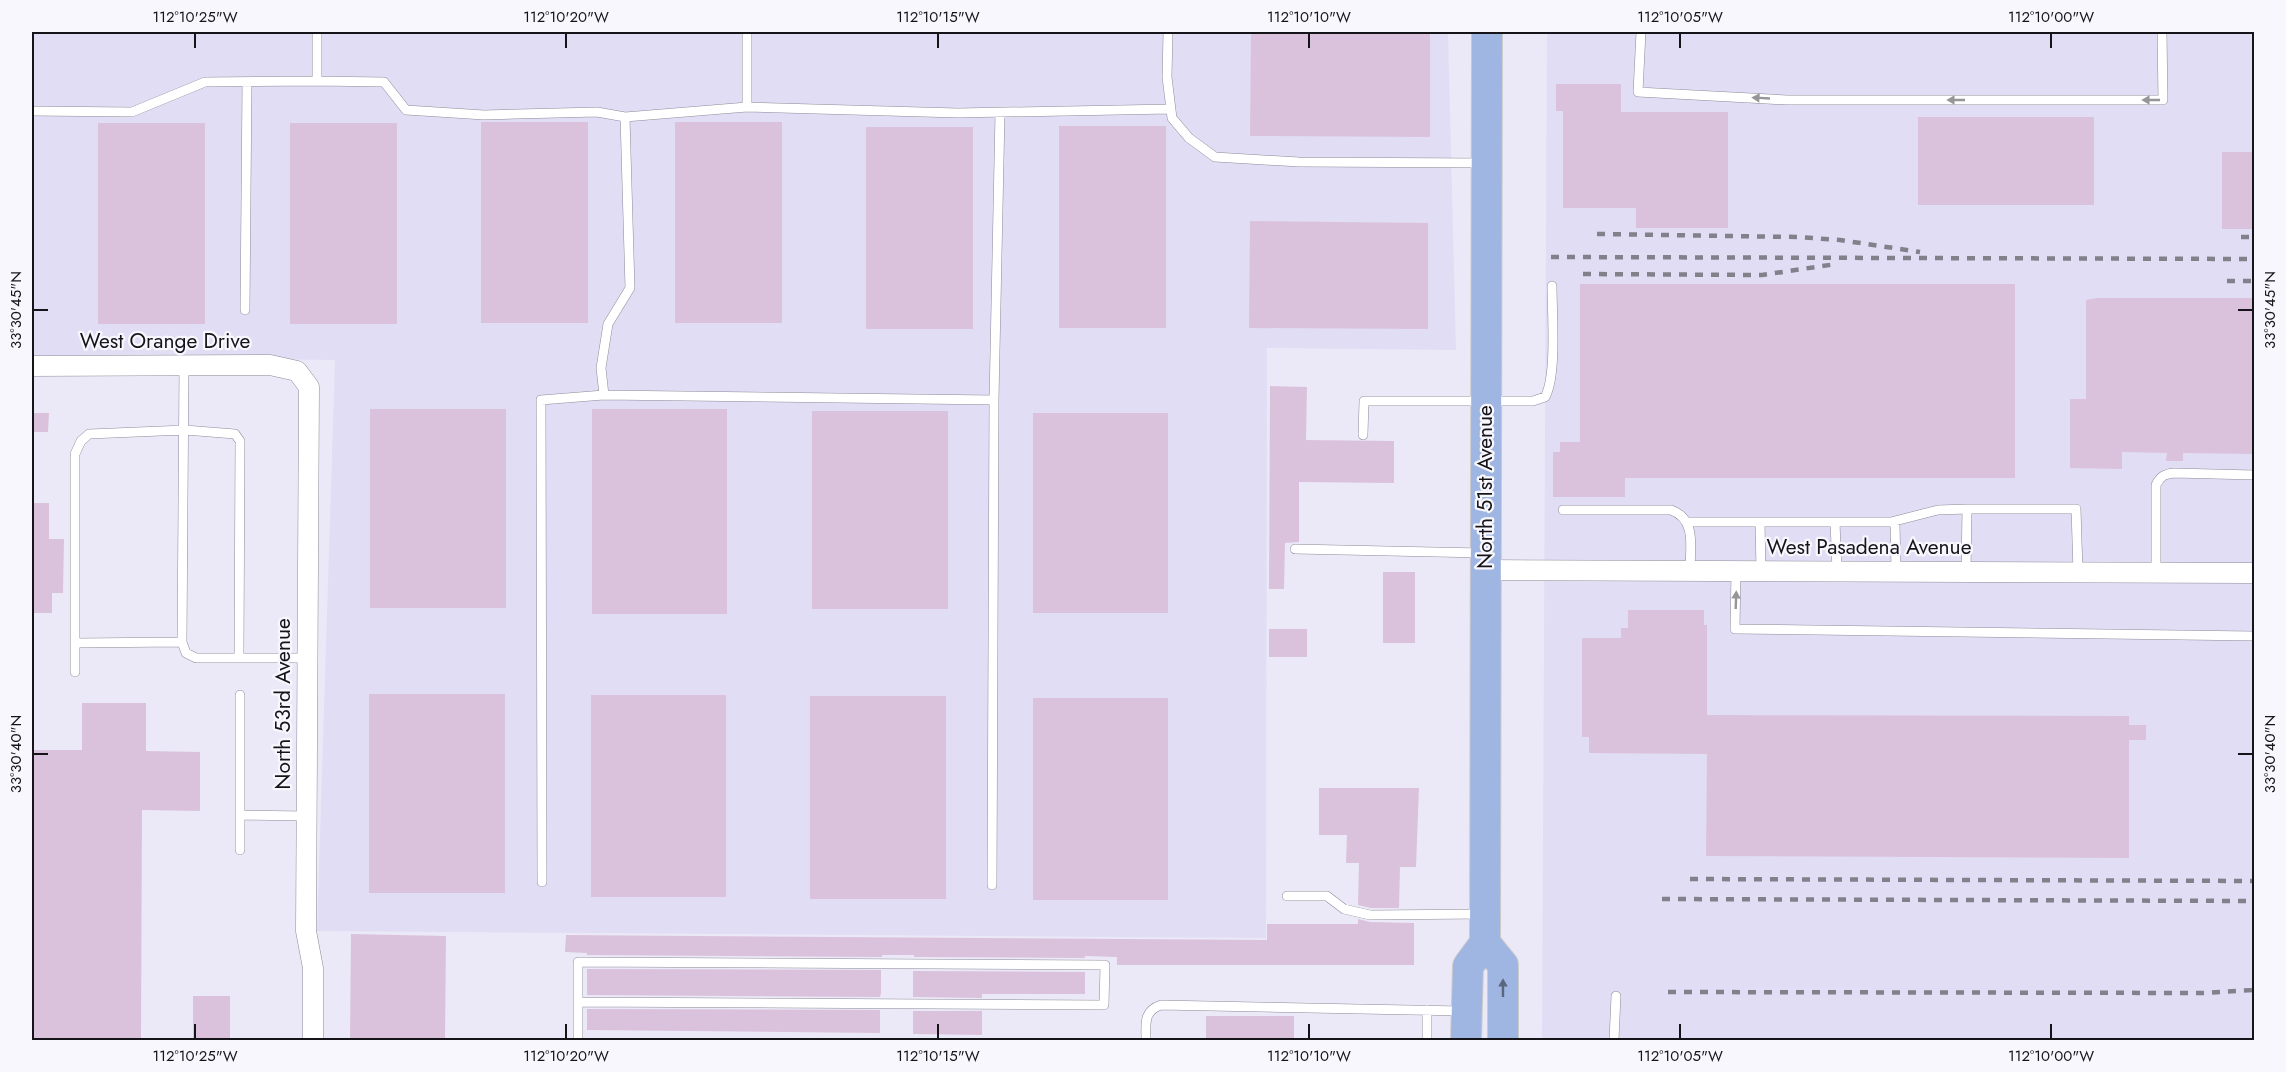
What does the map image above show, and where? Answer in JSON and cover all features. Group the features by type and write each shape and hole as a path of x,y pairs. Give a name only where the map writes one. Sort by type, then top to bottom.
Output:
{"main road":[{"name":"North 51st Avenue","path":"1485,943 1484,562 1487,32"},
{"path":"1466,1041 1468,966 1485,943 1503,965 1503,1041"}],"street":[{"name":"West Orange Drive","path":"32,366 270,365 297,371"},
{"name":"North 53rd Avenue","path":"297,371 309,387 306,931 313,968 313,1041"},
{"name":"West Pasadena Avenue","path":"1484,562 1690,571 2254,573"}],"lane":[{"path":"317,32 317,81"},
{"path":"747,32 747,106"},
{"path":"1168,32 1167,77 1172,118 1189,138 1215,157 1299,162 1486,163"},
{"path":"1641,32 1638,92 1787,100 2163,100 2162,32"},
{"path":"32,111 132,112 205,82 317,81 384,82 406,110 484,115 597,112 625,117 747,106 1000,113 1171,109"},
{"path":"244,310 248,82"},
{"path":"992,885 994,400 1000,113"},
{"path":"604,395 601,368 608,324 630,288 625,117"},
{"path":"1364,435 1364,401 1533,401 1545,397 1550,386 1552,286"},
{"path":"184,365 182,642 186,653 196,658 307,658"},
{"path":"542,882 541,400 604,395 994,400"},
{"path":"75,672 75,454 81,441 89,434 185,430 235,434 240,441 239,657"},
{"path":"2156,572 2156,485 2158,478 2174,473 2254,475"},
{"path":"1966,571 1967,509"},
{"path":"1688,522 1895,522 1938,510 2076,509 2078,572"},
{"path":"1563,510 1671,510 1682,514 1688,522 1690,536 1690,571"},
{"path":"1760,522 1761,571"},
{"path":"1835,522 1837,571"},
{"path":"1895,522 1896,571"},
{"path":"1295,549 1484,562"},
{"path":"1736,571 1735,629 2254,636"},
{"path":"75,643 182,642"},
{"path":"240,695 240,850"},
{"path":"240,815 306,816"},
{"path":"1287,897 1327,896 1344,909 1370,915 1485,914"},
{"path":"578,1002 1104,1005 1104,965 578,962 578,1002 578,1041"},
{"path":"1614,1041 1616,996"},
{"path":"1146,1041 1148,1014 1152,1008 1161,1005 1467,1011"},
{"path":"1427,1010 1427,1041"}],"shaded area":[{"path":"32,32 1448,32 1456,350 1267,348 1266,938 317,931 335,360 32,356"},
{"path":"1547,32 2254,32 2254,1040 1542,1040"}],"building":[{"path":"1251,32 1430,32 1430,137 1250,136"},
{"path":"1556,84 1621,84 1621,112 1728,112 1728,228 1636,228 1636,208 1563,208 1563,111 1556,111"},
{"path":"1918,117 2094,117 2094,205 1918,205"},
{"path":"481,122 588,122 588,323 481,323"},
{"path":"675,122 782,122 782,323 675,323"},
{"path":"98,123 205,123 205,324 98,324"},
{"path":"290,123 397,123 397,324 290,324"},
{"path":"1059,126 1166,126 1166,328 1059,328"},
{"path":"866,127 973,127 973,329 866,329"},
{"path":"2222,152 2254,152 2254,229 2222,229"},
{"path":"1250,221 1428,223 1428,329 1249,328"},
{"path":"1580,284 2015,284 2015,478 1625,478 1625,497 1553,497 1553,452 1560,452 1560,442 1580,442"},
{"path":"2097,298 2254,298 2254,454 2183,453 2183,461 2166,461 2167,453 2122,452 2122,469 2070,468 2070,399 2086,399 2086,300"},
{"path":"1270,386 1307,387 1306,440 1394,441 1394,483 1299,482 1299,542 1285,543 1284,589 1269,589"},
{"path":"370,409 506,409 506,608 370,608"},
{"path":"592,409 727,409 727,614 592,614"},
{"path":"812,411 948,411 948,609 812,609"},
{"path":"32,413 49,413 48,432 32,432"},
{"path":"1033,413 1168,413 1168,613 1033,613"},
{"path":"32,503 49,503 49,539 64,539 63,593 52,593 52,613 32,613"},
{"path":"1383,572 1415,572 1415,643 1383,643"},
{"path":"1628,610 1704,610 1704,625 1707,625 1707,715 2129,716 2129,725 2146,725 2146,740 2129,740 2129,858 1706,856 1707,754 1589,753 1589,737 1582,737 1582,638 1621,638 1621,628 1628,628"},
{"path":"1269,629 1307,629 1307,657 1269,657"},
{"path":"369,694 505,694 505,893 369,893"},
{"path":"591,695 726,695 726,897 591,897"},
{"path":"810,696 946,696 946,899 810,899"},
{"path":"1033,698 1168,698 1168,900 1033,900"},
{"path":"82,703 146,703 146,751 200,752 200,811 142,810 141,1041 32,1041 32,750 82,750"},
{"path":"1319,788 1419,788 1416,867 1400,867 1399,908 1371,908 1358,905 1359,863 1346,863 1347,835 1319,835"},
{"path":"1358,919 1370,922 1414,923 1414,965 1117,965 1117,957 1085,956 1085,958 914,957 914,955 882,955 882,957 587,955 587,953 565,952 566,935 1267,940 1267,924 1358,924"},
{"path":"351,934 446,936 445,1041 350,1041"},
{"path":"587,969 881,970 881,993 880,997 587,995"},
{"path":"913,971 1085,972 1085,994 982,994 982,998 913,997"},
{"path":"193,996 230,996 230,1041 193,1041"},
{"path":"587,1009 880,1010 880,1033 587,1030"},
{"path":"913,1011 982,1011 982,1035 913,1034"},
{"path":"1206,1016 1294,1016 1294,1041 1206,1041"}],"railway":[{"path":"1597,234 1798,237 1840,240 1920,252"},
{"path":"2241,237 2254,237"},
{"path":"1551,257 2254,259"},
{"path":"1583,274 1762,275 1836,264"},
{"path":"2227,281 2254,281"},
{"path":"1690,879 2254,881"},
{"path":"1662,899 2254,901"},
{"path":"1668,992 2203,993 2254,990"}]}
